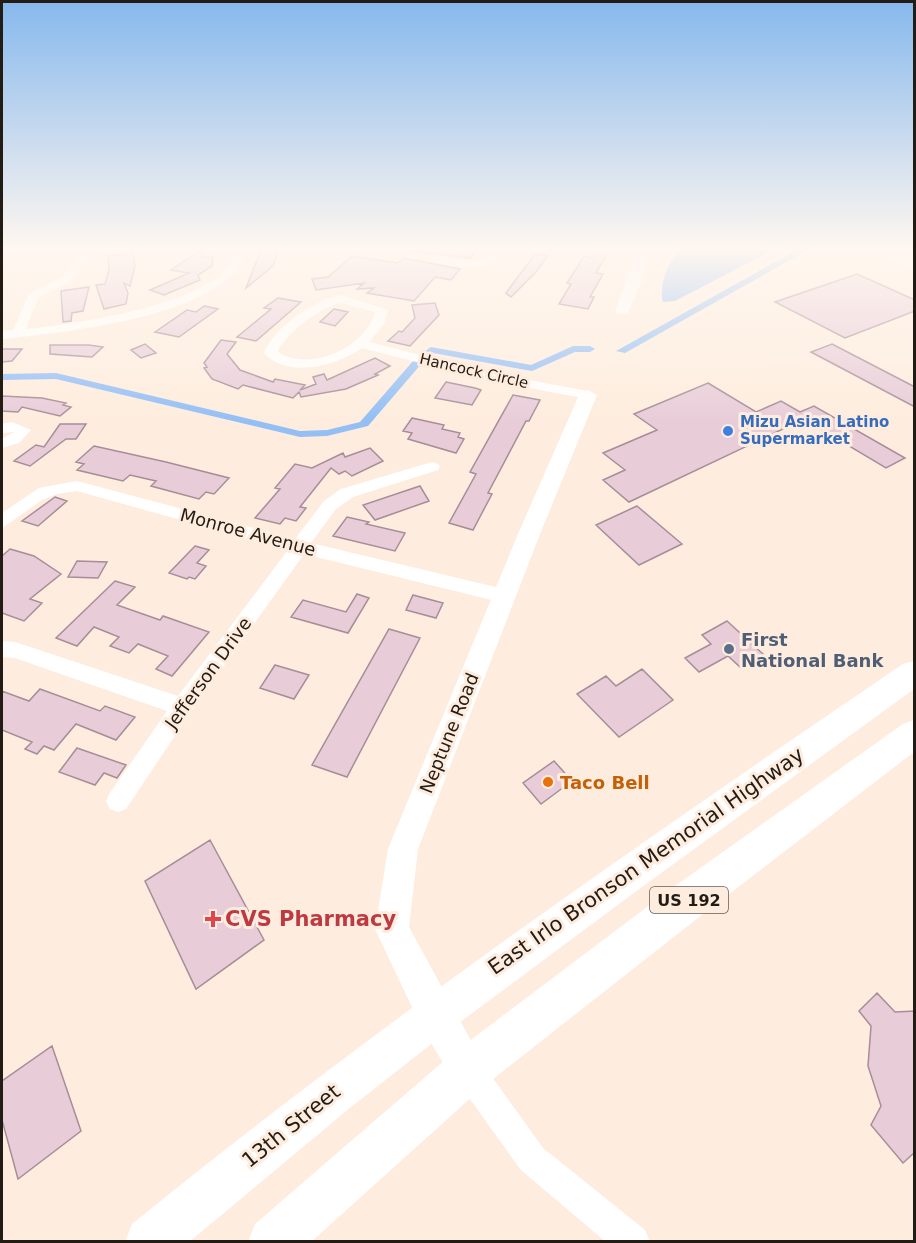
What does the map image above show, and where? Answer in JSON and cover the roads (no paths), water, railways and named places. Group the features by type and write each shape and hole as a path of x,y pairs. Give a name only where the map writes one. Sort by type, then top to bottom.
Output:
{"highway":[{"name":"East Irlo Bronson Memorial Highway","path":"434,1013 584,903 915,674"},
{"name":"US 192","path":"273,1242 468,1070 689,900 915,734"},
{"name":"13th Street","path":"150,1242 434,1013"}],"main road":[{"path":"622,311 625,305"},
{"name":"Neptune Road","path":"468,1070 434,1013 392,929 403,849 504,596 588,395"}],"street":[{"path":"18,334 29,305"},
{"path":"2,335 105,322 162,305"},
{"path":"321,305 274,344 271,352 278,361 294,364 320,361 346,353 360,344 382,318 382,310 363,305"},
{"name":"Hancock Circle","path":"360,344 486,376 588,395"},
{"path":"2,429 12,426 24,430 14,440 2,444"},
{"name":"Jefferson Drive","path":"118,801 182,707 330,505 347,493 432,467"},
{"name":"Monroe Avenue","path":"2,522 33,496 58,487 77,486 301,547 504,596"},
{"path":"2,648 10,648 182,707"},
{"path":"468,1070 532,1159 633,1242"}],"waterway":[{"path":"621,351 704,305"},
{"path":"425,356 431,350 532,368 573,349 590,349"},
{"path":"2,377 56,376 300,434 327,433 364,424 417,363"}],"place":[{"name":"Mizu Asian Latino Supermarket","path":"728,431"},
{"name":"First National Bank","path":"729,649"},
{"name":"Taco Bell","path":"548,782"},
{"name":"CVS Pharmacy","path":"213,919"}]}
